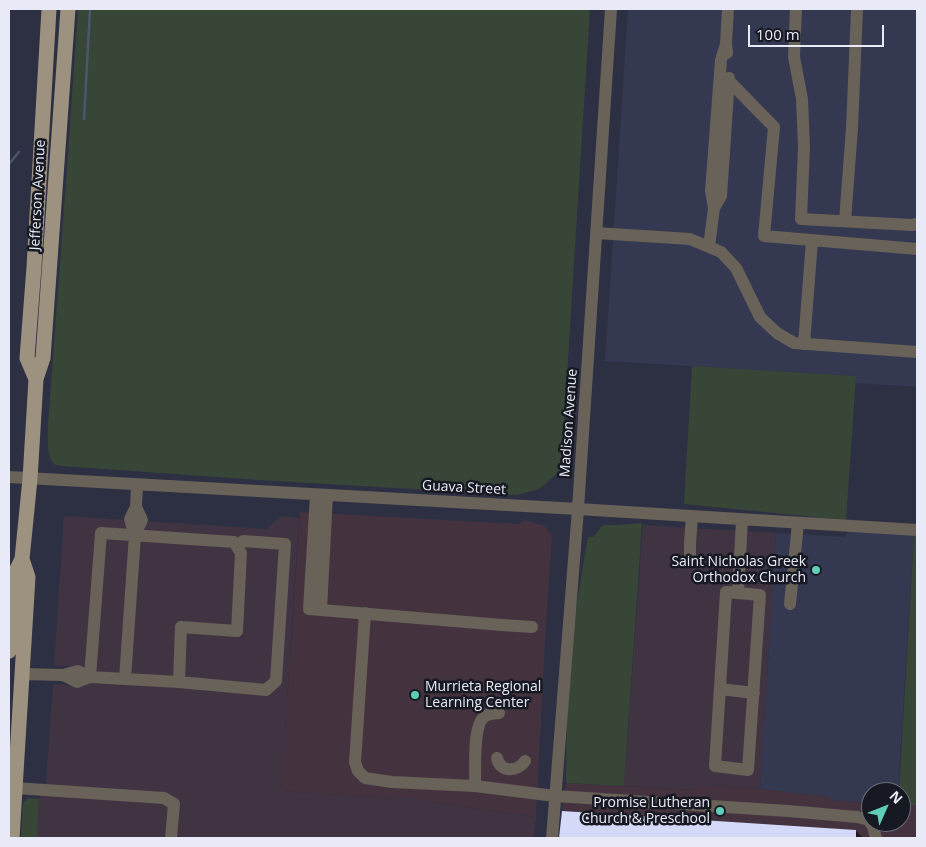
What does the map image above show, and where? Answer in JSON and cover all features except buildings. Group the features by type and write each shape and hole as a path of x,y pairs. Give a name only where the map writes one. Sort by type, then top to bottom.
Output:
{"main road":[{"name":"Jefferson Avenue","path":"36,379 27,358 35,257 49,9"},
{"name":"Jefferson Avenue","path":"9,651 14,575 22,559 30,479 36,379 43,358 68,9"},
{"name":"Jefferson Avenue","path":"12,838 28,577 22,559"}],"street":[{"name":"Madison Avenue","path":"552,838 578,509 611,9"},
{"path":"714,208 721,196 729,82 726,44 728,9"},
{"path":"796,9 794,57 802,99 804,147 801,219 917,224"},
{"path":"845,221 852,128 857,9"},
{"path":"710,247 714,208 712,191 720,70 726,44"},
{"path":"729,82 774,127 764,236 917,249"},
{"path":"596,233 690,239 721,252 736,268 760,317 777,333 794,343 917,352"},
{"path":"804,344 812,241"},
{"name":"Guava Street","path":"9,477 917,530"},
{"path":"124,679 135,535 130,519 136,506 137,485"},
{"path":"321,495 315,609 532,626"},
{"path":"690,561 692,516"},
{"path":"738,593 742,520"},
{"path":"790,604 798,523"},
{"path":"90,677 101,533 234,542 241,553 237,631 181,627 179,682"},
{"path":"22,674 64,675 77,682 90,677 179,682 266,690 276,681 285,544 243,541 237,547"},
{"path":"726,592 760,595 748,770 715,766 720,689 726,592"},
{"path":"365,613 355,762 358,770 366,778 392,782 475,786 555,796 857,817 868,820 873,827 876,838"},
{"path":"720,689 754,693"},
{"path":"475,786 476,733 478,724 489,714 499,713"},
{"path":"497,758 498,764 508,769 516,769 522,766 525,761"},
{"path":"15,788 164,798 174,804 171,838"}],"shaded area":[{"path":"628,9 917,9 917,387 856,383 856,376 605,361"},
{"name":"Murrieta Regional Learning Center","path":"300,512 518,524 525,520 544,526 552,535 536,817 411,799 281,791"},
{"path":"64,516 266,529 281,516 299,518 281,791 411,799 536,817 534,838 37,838 39,799 46,784 53,684 76,686 78,667 54,665"},
{"path":"643,525 776,533 760,789 696,785 695,790 624,786"},
{"path":"850,531 914,534 899,782 861,782 861,802 830,800 829,797 760,789 776,533 845,537"},
{"name":"Promise Lutheran Church & Preschool","path":"566,783 695,790 695,785 760,789 830,797 830,800 861,802 861,832 911,832 911,805 917,805 917,838 856,838 856,830 562,811"}],"green space":[{"path":"78,9 590,9 561,470 539,489 517,495 259,480 54,464 51,461 49,451 48,425"},
{"path":"692,366 856,376 846,520 684,504"},
{"path":"642,523 624,786 566,783 567,718 574,620 588,537 593,537 603,525"},
{"path":"914,534 917,534 917,805 911,805 911,782 900,782"},
{"path":"28,798 39,799 37,838 21,838 23,803"}],"waterway":[{"path":"84,119 90,9"},
{"path":"9,164 19,152"}],"place":[{"name":"Saint Nicholas Greek Orthodox Church","path":"816,570"},
{"name":"Murrieta Regional Learning Center","path":"415,695"},
{"name":"Promise Lutheran Church & Preschool","path":"720,811"}]}
